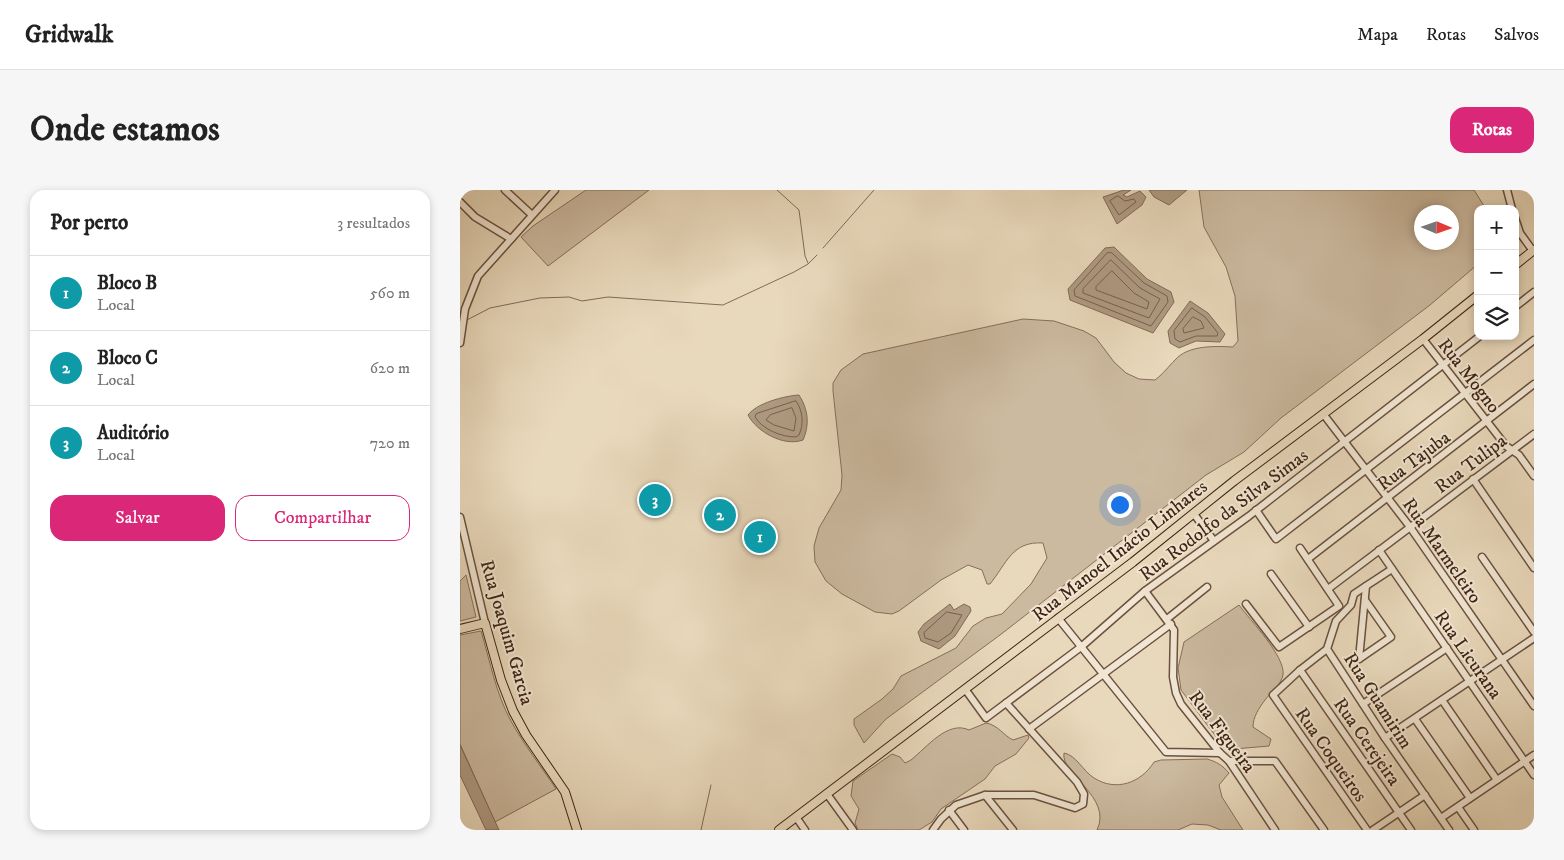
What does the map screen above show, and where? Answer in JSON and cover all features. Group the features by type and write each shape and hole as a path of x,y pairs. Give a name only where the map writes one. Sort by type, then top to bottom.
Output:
{"main road":[{"path":"1519,262 1534,251"},
{"name":"Rua Manoel Inácio Linhares","path":"779,830 1474,299"},
{"path":"460,629 485,623"},
{"name":"Rua Joaquim Garcia","path":"485,623 501,680 513,711 526,735 565,792 578,830"}],"street":[{"path":"505,190 532,215"},
{"path":"460,343 464,316 475,282 481,272 555,190"},
{"path":"1507,190 1511,205"},
{"path":"460,202 476,217 511,239"},
{"path":"1519,230 1534,251"},
{"path":"1519,304 1534,292"},
{"name":"Rua Mogno","path":"1424,339 1506,446 1519,455 1534,476"},
{"name":"Rua Rodolfo da Silva Simas","path":"965,689 986,718 1081,647 1145,591 1256,510 1475,340"},
{"path":"1256,510 1276,539 1534,340"},
{"name":"Rua Tajuba","path":"1308,559 1534,384"},
{"name":"Rua Marmeleiro","path":"1324,415 1410,526 1534,706"},
{"name":"Rua Tulipa","path":"1328,589 1534,434"},
{"path":"1473,480 1534,568"},
{"path":"1194,514 1214,541"},
{"name":"Rua Joaquim Garcia","path":"460,517 485,623"},
{"path":"1246,604 1277,647 1339,606 1300,548"},
{"name":"Rua Licurana","path":"1379,550 1534,775"},
{"path":"1482,557 1534,632"},
{"name":"Rua Guamirim","path":"1392,569 1354,594 1348,609 1336,621 1327,649 1385,738 1449,830"},
{"path":"1271,574 1309,626"},
{"path":"1365,600 1391,638 1359,659 1366,586"},
{"path":"1029,729 1169,622 1206,587"},
{"name":"Rua Figueira","path":"1145,591 1169,622 1176,637 1175,690 1181,704 1220,753 1229,761 1275,830"},
{"path":"1058,618 1166,752 1220,753"},
{"path":"1385,738 1534,638"},
{"path":"1363,704 1446,648"},
{"path":"1300,670 1327,649"},
{"name":"Rua Coqueiros","path":"1300,670 1273,695 1367,830"},
{"name":"Rua Cerejeira","path":"1300,670 1411,830"},
{"path":"1442,700 1497,780"},
{"path":"933,830 949,810 963,802 985,795 1034,795 1075,808 1081,806 1084,798 1080,787 1006,703"},
{"path":"1414,718 1470,798"},
{"path":"1441,818 1534,755"},
{"path":"1229,761 1275,761 1324,830"},
{"path":"827,794 853,830"},
{"path":"985,795 1013,830"},
{"path":"1373,830 1425,795"},
{"path":"1458,807 1474,830"},
{"path":"949,810 964,830"},
{"path":"796,817 806,830"}],"shaded area":[{"path":"586,190 649,190 548,266 521,237 533,226"},
{"path":"1199,190 1474,190 1483,205 1474,205 1474,267 1430,305 1281,418 1244,452 1206,475 1000,635 886,719 864,743 854,725 854,719 893,689 901,676 956,648 973,626 986,618 1002,614 1031,584 1047,558 1043,543 1033,543 1024,546 1011,555 990,584 987,584 982,570 968,565 941,580 899,611 892,614 875,612 842,594 826,581 815,562 814,546 819,528 841,490 842,475 833,383 841,370 863,354 1023,319 1054,321 1084,331 1096,338 1114,362 1126,373 1139,379 1155,380 1180,355 1194,349 1218,346 1233,347 1238,341 1235,296 1226,267 1204,227"},
{"path":"466,575 476,617 460,621 460,581"},
{"path":"1239,605 1273,649 1282,667 1283,675 1280,682 1261,706 1253,723 1253,727 1271,739 1269,746 1234,749 1220,742 1181,690 1178,668 1184,642"},
{"path":"481,631 497,689 506,711 521,739 556,789 495,822 460,744 460,635"},
{"path":"986,723 994,726 1013,740 1028,735 1029,738 1016,754 995,766 985,779 941,809 932,822 919,830 858,830 855,823 859,809 851,796 853,781 892,754 900,757 905,763 938,736 946,732 961,728 969,730"},
{"path":"1064,753 1076,760 1094,778 1102,782 1119,785 1135,780 1149,769 1154,762 1161,760 1207,759 1214,761 1229,773 1219,785 1222,797 1243,830 1221,830 1208,825 1192,824 1178,830 1097,830 1100,818 1098,807 1093,797 1070,769 1065,761"}],"water":[{"path":"1124,190 1131,190 1123,195 1127,197 1140,191 1146,197 1142,205 1117,224 1103,197"},
{"path":"1149,190 1187,190 1169,205 1154,197"},
{"path":"1114,247 1147,279 1171,292 1174,302 1153,333 1070,300 1068,289 1105,248"},
{"path":"1190,301 1208,313 1225,334 1220,342 1196,341 1179,348 1170,343 1168,331"},
{"path":"799,395 807,417 807,428 803,440 796,442 780,440 764,432 748,415 764,404"},
{"path":"950,604 954,610 964,604 970,607 971,611 955,636 939,649 921,641 918,632 924,624"},
{"path":"460,745 499,830 486,830 460,775"}],"waterway":[{"path":"777,190 799,210 805,256 808,263"},
{"path":"823,248 874,190"},
{"path":"467,320 490,308 540,298 569,297 582,301 608,297 723,305 794,272 808,264 817,255"},
{"path":"701,830 711,785"}],"place":[{"name":"Auditório","path":"655,500"},
{"name":"Bloco C","path":"720,515"},
{"name":"Bloco B","path":"760,537"}]}
